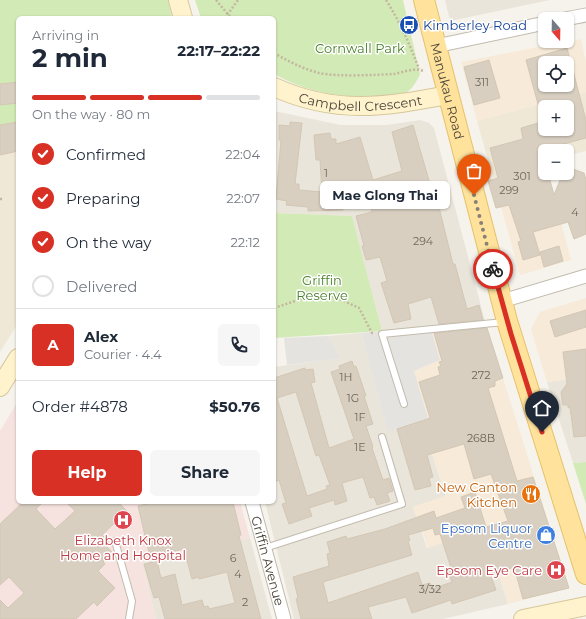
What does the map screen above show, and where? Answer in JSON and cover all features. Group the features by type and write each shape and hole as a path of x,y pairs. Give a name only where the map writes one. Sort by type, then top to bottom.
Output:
{"main road":[{"path":"178,0 182,16"},
{"name":"Manukau Road","path":"424,0 507,321 586,574"},
{"name":"Campbell Crescent","path":"276,87 289,94 314,101 359,107 399,104 448,95"},
{"path":"0,387 16,361"},
{"path":"523,619 586,606"}],"street":[{"path":"574,17 586,14"},
{"path":"436,46 538,24"},
{"path":"502,301 586,276"},
{"name":"Griffin Avenue","path":"253,504 284,619"}],"lane":[{"path":"404,404 382,334 507,321"},
{"path":"264,548 402,504 382,437"},
{"path":"115,541 132,601 129,619"}],"path":[{"path":"216,0 228,14 238,0"},
{"path":"386,0 395,14 419,69"},
{"path":"276,54 293,63 319,73 367,75 397,74 419,69 423,71"},
{"path":"276,307 304,298 335,297 359,308 372,333 382,334"}],"shaded area":[{"path":"445,0 550,0 450,21"},
{"path":"581,39 586,62 586,92 556,100 538,100 538,105 477,121 461,62 538,47 574,48 574,40"},
{"path":"586,92 586,151 574,154 574,144 538,144 538,165 493,178 477,121 538,105 538,136 574,136 574,100 556,100"},
{"path":"276,111 341,125 387,125 420,120 429,123 434,128 485,321 382,331 352,216 276,213"},
{"path":"16,122 16,326 0,352 0,126"},
{"path":"538,165 538,180 550,180 571,260 520,275 493,178"},
{"path":"586,298 586,377 547,382 531,329 540,312"},
{"path":"485,321 569,588 508,604 484,529 428,548 413,507 446,496 421,421 428,418 414,371 440,360 430,326"},
{"path":"430,326 440,360 414,371 428,418 388,432 361,333"},
{"path":"361,333 388,431 421,421 446,496 413,507 427,548 484,529 508,604 443,619 294,619 265,504 276,504 276,367 339,358 328,336"},
{"path":"328,336 340,358 287,365 284,338"},
{"path":"586,377 586,462 573,463 547,382"},
{"name":"Elizabeth Knox Home and Hospital","path":"16,404 16,504 241,504 250,538 142,563 156,619 0,619 0,431"},
{"path":"250,538 272,619 156,619 142,563"}],"green space":[{"path":"0,0 168,0 172,16 16,16 16,122 0,126"},
{"name":"Cornwall Park","path":"195,0 403,0 420,74 408,92 393,96 352,96 312,90 276,75 276,16 200,16"},
{"name":"Griffin Reserve","path":"276,213 352,216 382,331 276,338"},
{"path":"586,462 586,504 573,463"}],"building":[{"path":"567,48 569,56 540,56"},
{"path":"538,56 538,92 574,92 574,75 586,120 586,138 564,144 538,144 538,180 550,180 554,195 560,180 574,180 574,169 584,173 586,180 586,234 574,239 568,222 533,232 540,255 523,260 518,242 521,241 509,205 496,208 488,181 498,178 490,148 523,139 521,128 538,123 538,136 574,136 574,100 538,100 538,104 526,60"},
{"path":"489,60 500,98 474,105 464,67"},
{"path":"16,82 16,103 0,105 0,84"},
{"path":"16,122 16,151 0,155 0,125"},
{"path":"290,122 302,123 295,184 299,184 299,190 322,192 320,160 316,160 314,135 330,133 331,139 336,139 336,144 360,137 373,180 402,171 392,132 413,125 432,191 435,191 453,264 455,264 467,309 479,305 483,320 439,324 431,297 408,304 411,319 394,323 381,283 387,281 380,257 366,260 362,246 364,246 356,216 372,212 365,184 342,190 343,210 308,211 308,207 286,205 287,201 276,199 281,140 279,140 279,125 290,126"},
{"path":"559,246 563,261 544,267 540,252"},
{"path":"586,310 586,327 555,337 550,321"},
{"path":"487,328 503,378 495,381 495,386 488,388 517,481 533,477 569,588 523,599 514,567 491,576 496,590 452,604 451,600 412,613 406,597 368,607 372,619 301,619 293,577 329,566 327,554 330,553 327,542 346,536 347,539 385,529 434,511 436,518 465,508 461,497 475,492 486,527 508,521 491,474 474,479 464,444 427,455 433,477 429,478 431,486 415,490 397,429 430,418 419,382 440,375 438,367 441,366 439,362 442,361 434,333","holes":["433,528 435,535 440,534 452,571 448,572 452,582 432,589 430,583 422,585 418,572 328,603 323,582 412,555 408,535"]},
{"path":"586,349 586,436 574,437 570,407 568,408 568,405 563,405 561,392 567,384 563,352"},
{"path":"352,361 354,367 356,366 373,424 366,426 373,447 372,448 383,480 389,478 393,491 387,493 390,501 377,505 374,497 370,498 363,477 342,483 347,501 335,505 334,500 309,508 312,516 289,524 282,504 286,503 279,480 276,481 276,377 305,368 305,370 313,369 315,382 311,383 329,448 354,439 331,372 340,369 339,366","holes":["296,392 316,456 319,455 330,485 326,486 327,489 307,496 277,398"]},
{"path":"21,504 41,504 36,509 55,529 75,511 68,504 120,504 127,511 102,535 109,542 105,545 112,552 103,562 105,564 98,571 115,588 97,606 94,602 76,619 0,619 0,600 8,608 24,593 9,577 0,585 0,524"},
{"path":"146,504 233,504 241,535 239,536 261,619 165,619 159,597 154,598 144,564 157,561 161,578 175,574 182,605 202,600 204,607 208,606 209,609 235,603 227,572 199,579 199,577 192,579 184,549 150,557 138,506"}],"way so far":[{"path":"474,195 493,269"}],"place":[{"name":"Kimberley Road","path":"409,25"},
{"name":"Mae Glong Thai","path":"474,195"},
{"name":"New Canton Kitchen","path":"531,494"},
{"name":"Elizabeth Knox Home and Hospital","path":"123,520"},
{"name":"Epsom Liquor Centre","path":"546,535"},
{"name":"Epsom Eye Care","path":"556,570"}],"route":[{"path":"493,269 511,334 542,432"}]}
